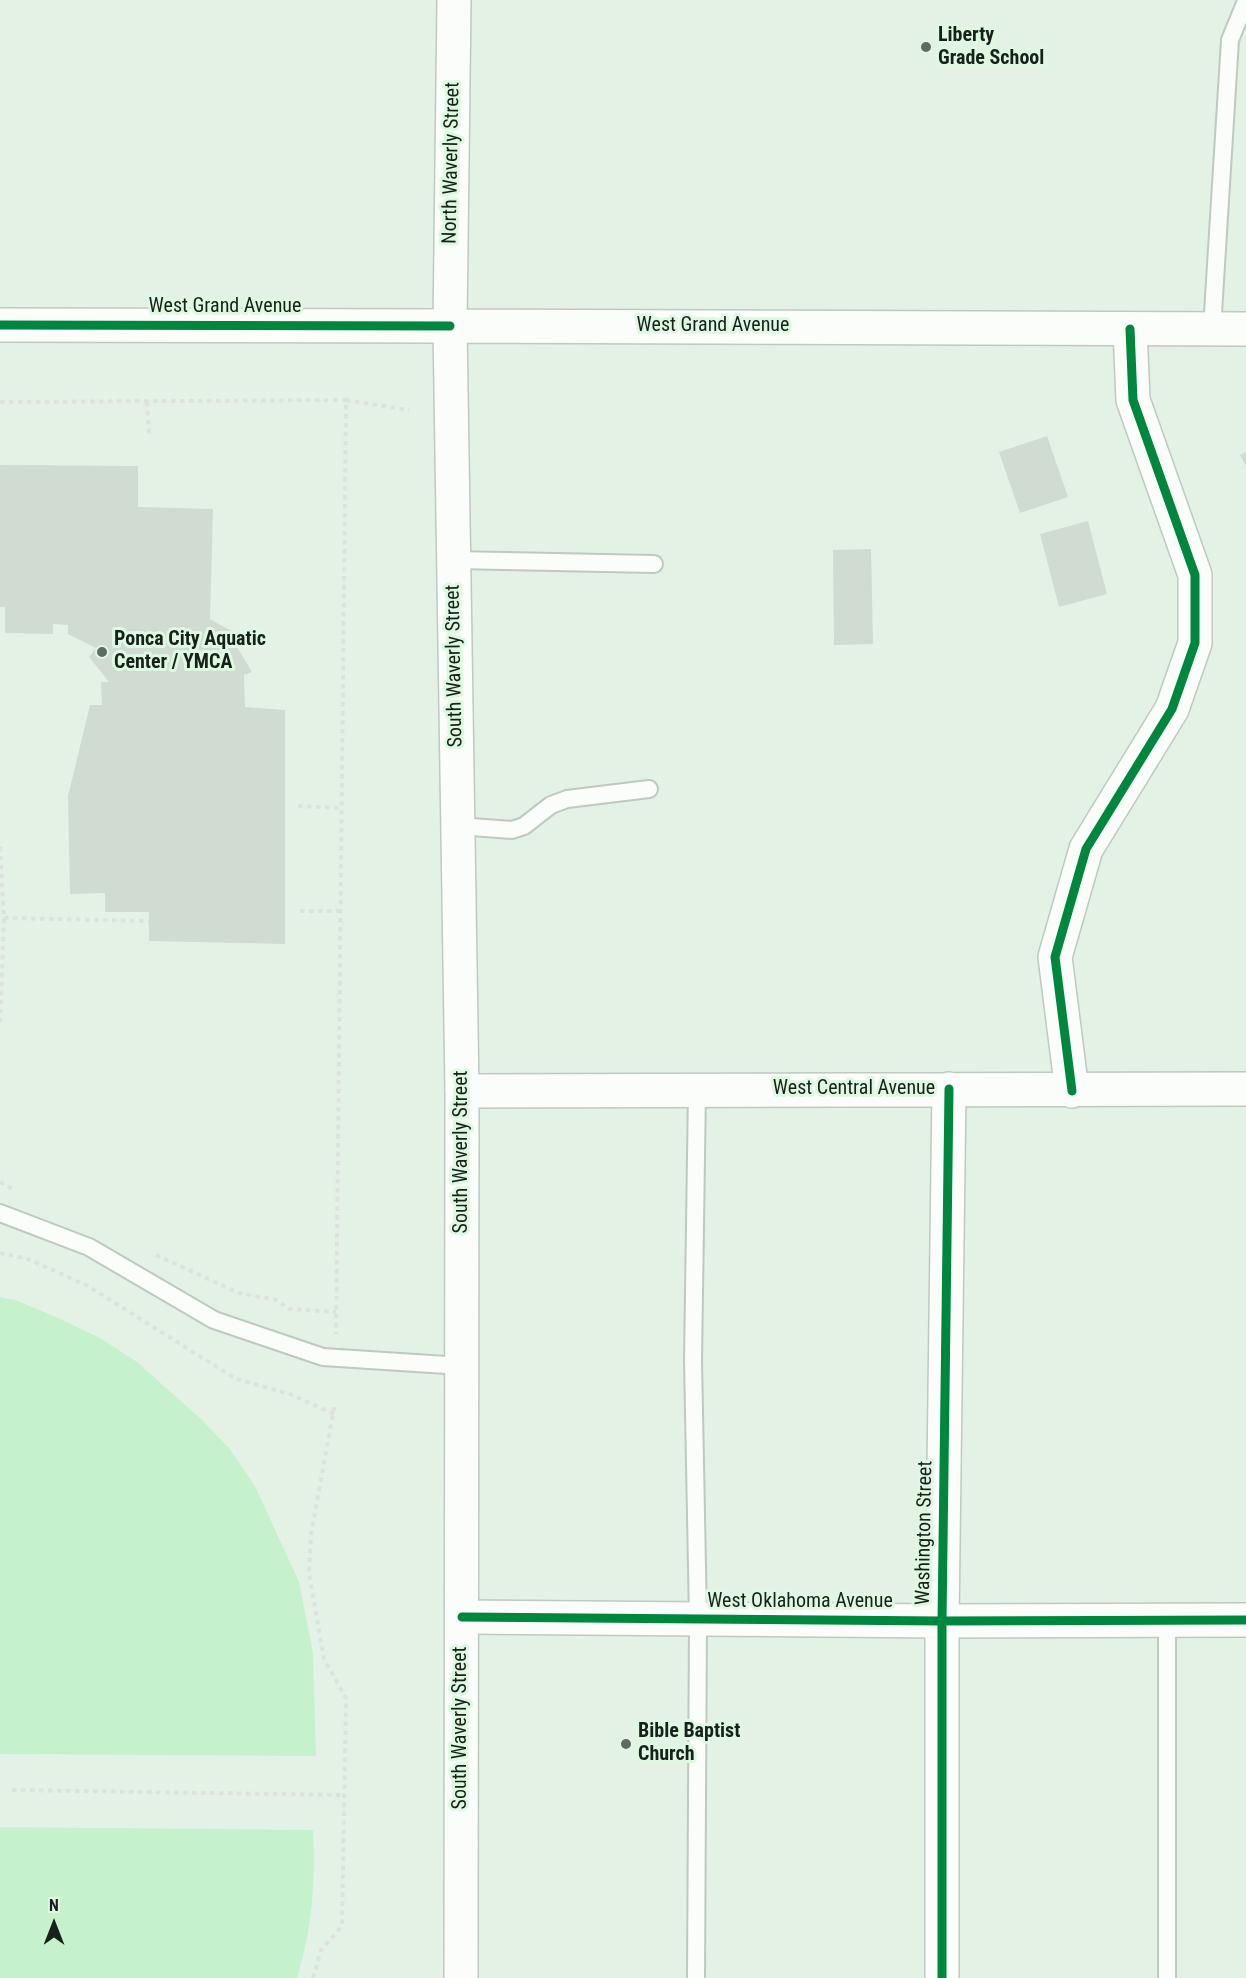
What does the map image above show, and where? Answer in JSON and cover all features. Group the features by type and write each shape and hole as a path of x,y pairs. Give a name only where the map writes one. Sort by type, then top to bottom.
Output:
{"street":[{"name":"North Waverly Street","path":"450,326 454,0"},
{"name":"West Grand Avenue","path":"0,325 1246,329"},
{"name":"South Waverly Street","path":"450,326 462,1091 461,1978"},
{"path":"1072,1091 1055,957 1086,849 1172,709 1195,643 1195,575 1133,400 1130,329"},
{"name":"Washington Street","path":"942,1978 942,1621 949,1089"},
{"name":"West Central Avenue","path":"462,1091 1246,1089"},
{"name":"West Oklahoma Avenue","path":"462,1617 942,1621 1246,1620"}],"lane":[{"path":"1212,329 1230,40 1246,2"},
{"path":"454,560 654,564"},
{"path":"458,826 512,830 524,826 551,805 567,799 649,789"},
{"path":"696,1978 698,1619 693,1359 697,1090"},
{"path":"0,1213 89,1247 214,1320 323,1357 462,1366"},
{"path":"1167,1620 1167,1978"}],"path":[{"path":"336,1337 346,400"},
{"path":"0,402 346,400 409,410"},
{"path":"147,402 149,434"},
{"path":"298,806 342,808"},
{"path":"0,848 4,918 0,1026"},
{"path":"300,911 341,911"},
{"path":"4,918 149,921"},
{"path":"0,1182 22,1194"},
{"path":"0,1253 28,1259 88,1286 236,1379 290,1394 334,1414"},
{"path":"152,1253 239,1293 277,1300 289,1309 336,1312"},
{"path":"313,1978 321,1950 342,1926 346,1698 324,1659 309,1573 311,1534 335,1403"},
{"path":"12,1791 343,1795"}],"green space":[{"path":"0,1297 15,1300 58,1318 100,1338 137,1362 200,1418 229,1448 255,1486 299,1582 313,1653 316,1756 0,1754"},
{"path":"0,1827 313,1830 312,1904 297,1978 0,1978"}],"building":[{"path":"1047,436 1068,497 1020,513 999,452"},
{"path":"1246,452 1246,466 1240,455"},
{"path":"0,465 138,466 138,507 213,509 210,619 240,636 234,642 252,672 244,675 245,707 285,710 285,944 149,941 149,912 105,912 105,893 70,894 68,796 90,705 102,705 101,682 109,682 89,657 96,648 68,634 68,625 53,624 53,634 5,633 5,607 0,607"},
{"path":"1088,521 1107,594 1059,607 1040,534"},
{"path":"871,549 873,644 834,645 833,550"}],"cycle path":[{"path":"0,325 450,326"},
{"path":"1072,1091 1055,957 1086,849 1172,709 1195,643 1195,575 1133,400 1130,329"},
{"path":"942,1978 942,1621 949,1089"},
{"path":"462,1617 942,1621 1246,1620"}],"place":[{"name":"Liberty Grade School","path":"926,47"},
{"name":"Ponca City Aquatic Center / YMCA","path":"102,652"},
{"name":"Bible Baptist Church","path":"626,1744"}]}
